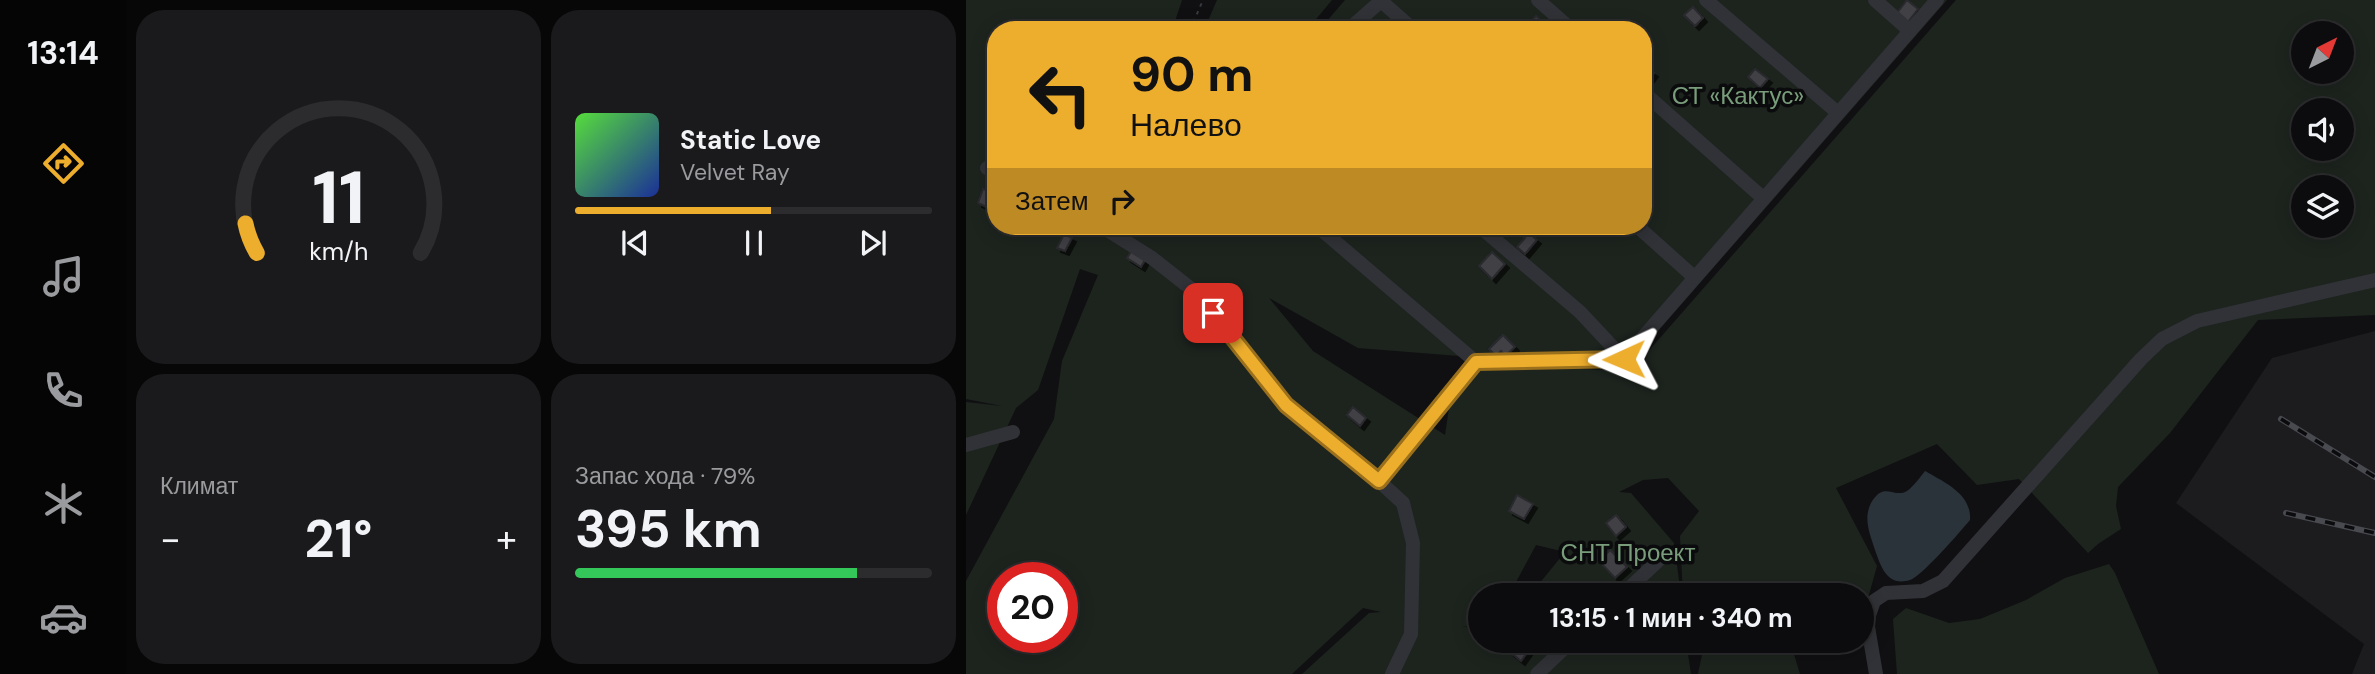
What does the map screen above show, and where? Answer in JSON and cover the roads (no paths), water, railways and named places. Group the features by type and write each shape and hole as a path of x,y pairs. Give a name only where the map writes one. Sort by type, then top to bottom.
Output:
{"lane":[{"path":"1358,21 1381,0 1404,21"},
{"path":"1538,0 1562,21"},
{"path":"1706,0 1838,113"},
{"path":"1875,0 1910,30"},
{"path":"1328,235 1476,362 1624,359 1937,0"},
{"path":"1652,100 1763,198"},
{"path":"1115,235 1152,258 1199,295 1286,405 1402,503 1413,543 1411,635 1392,674"},
{"path":"1490,235 1580,312 1624,359"},
{"path":"1647,235 1695,277"},
{"path":"1876,674 1867,621 1874,601 1886,593 1923,591 1943,581 2132,369 2162,339 2197,321 2375,280"},
{"path":"1379,481 1476,362"},
{"path":"966,445 1013,432"},
{"path":"1635,583 1662,557"},
{"path":"1537,674 1559,653"}],"railway":[{"path":"2281,419 2375,477"},
{"path":"2286,513 2375,533"}],"park label":[{"name":"СТ «Кактус»","path":"1738,95"},
{"name":"СНТ Проект","path":"1628,552"}]}
